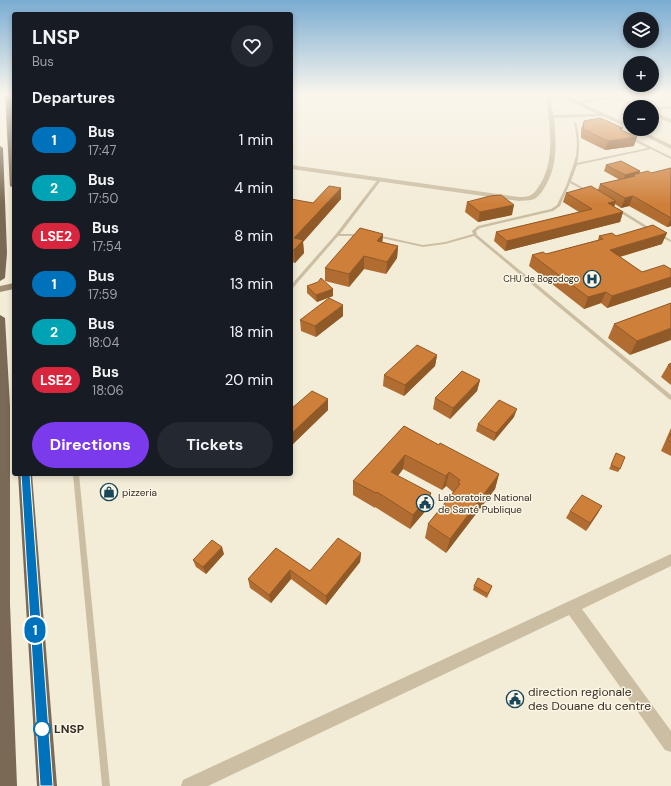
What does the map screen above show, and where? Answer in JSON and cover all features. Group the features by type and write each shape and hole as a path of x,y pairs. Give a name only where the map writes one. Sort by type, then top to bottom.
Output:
{"main road":[{"path":"12,132 12,142"},
{"path":"0,148 2,253 0,278"},
{"path":"0,318 4,406 2,604 7,786"},
{"path":"25,476 47,786"}],"street":[{"path":"293,167 519,199 535,196 552,168 554,151 552,132"},
{"path":"648,136 671,147"},
{"path":"0,289 12,286"},
{"path":"0,296 12,293"},
{"path":"189,786 671,560"},
{"path":"572,607 671,744"}],"lane":[{"path":"475,235 474,231 479,227 552,210 558,206 576,164 579,140 577,132"},
{"path":"628,136 671,158"},
{"path":"576,164 651,148"},
{"path":"293,286 336,235 380,179"},
{"path":"569,181 596,196"},
{"path":"589,192 611,186"},
{"path":"616,208 671,241"},
{"path":"336,235 365,235"},
{"path":"370,236 391,238 414,245 423,246 445,244 475,235"},
{"path":"475,235 671,398"},
{"path":"76,476 106,786"}],"building":[{"path":"589,132 623,132 623,136 637,137 608,141"},
{"path":"621,161 640,171 625,175 606,165"},
{"path":"671,168 671,218 633,196 625,198 600,184 635,176 632,175 648,171 651,173"},
{"path":"329,186 341,188 294,238 303,240 293,250 293,199 313,203"},
{"path":"591,186 616,201 608,203 623,212 507,241 496,232 592,209 566,193"},
{"path":"501,195 514,205 480,212 467,202 490,196"},
{"path":"653,225 667,233 610,250 642,272 664,265 671,269 671,277 612,296 606,292 588,297 532,255 543,252 546,254 603,239 599,236 612,233 616,236"},
{"path":"360,228 383,234 377,241 398,246 387,262 364,256 349,274 325,268"},
{"path":"321,278 333,289 316,295 307,286 318,282"},
{"path":"329,298 343,305 315,326 300,320"},
{"path":"671,303 671,328 637,341 614,324"},
{"path":"417,345 437,355 405,385 384,375"},
{"path":"462,371 480,380 453,408 435,398"},
{"path":"312,391 328,399 293,432 293,407"},
{"path":"499,400 517,409 496,433 478,424"},
{"path":"404,426 499,474 450,539 428,524 460,484 458,483 460,480 449,472 446,476 405,455 391,472 431,493 413,515 377,492 376,493 353,481"},
{"path":"671,433 671,442 668,440"},
{"path":"616,453 625,457 620,469 611,465"},
{"path":"582,495 602,506 590,523 570,511"},
{"path":"338,538 361,553 326,596 290,570 269,595 248,579 276,548 310,571"},
{"path":"212,540 222,547 203,567 193,560"},
{"path":"478,578 492,586 488,594 474,586"}],"bus line":[{"name":"1","path":"25,476 47,786"}],"place":[{"name":"CHU de Bogodogo","path":"592,279"},
{"name":"pizzeria","path":"109,492"},
{"name":"Laboratoire National de Santé Publique","path":"425,503"},
{"name":"direction regionale des Douane du centre","path":"515,699"},
{"name":"LNSP","path":"42,729"}]}
